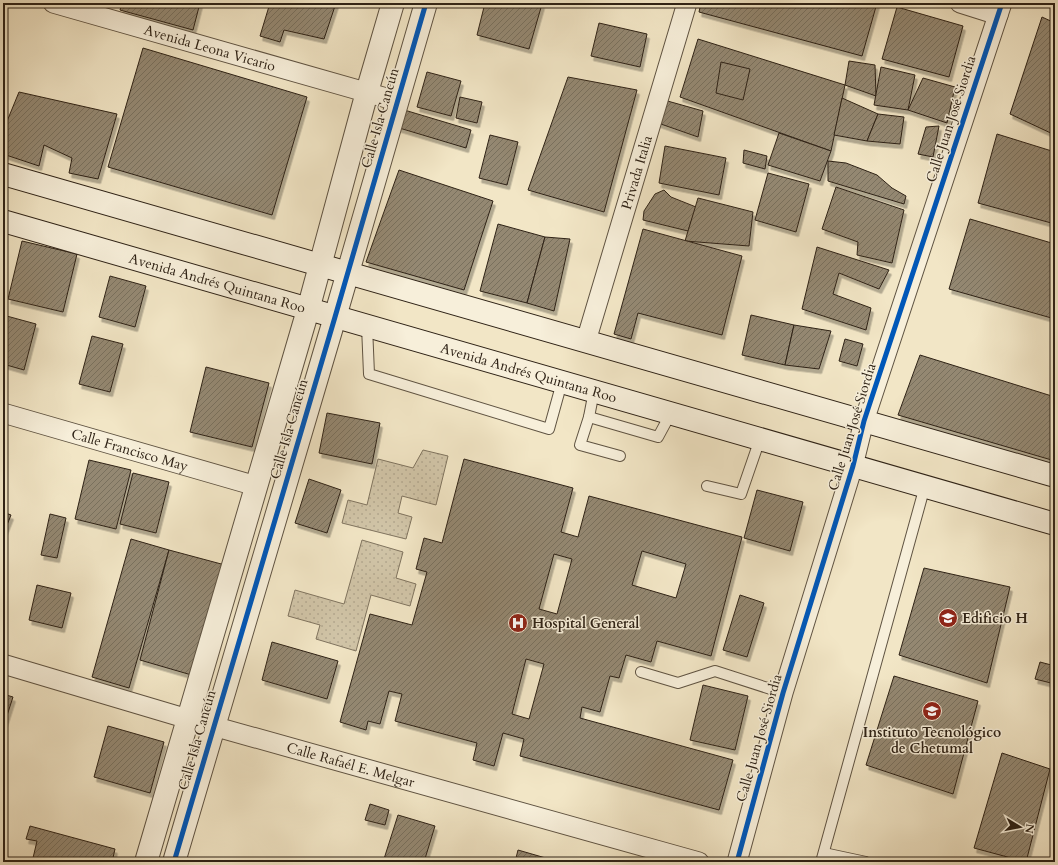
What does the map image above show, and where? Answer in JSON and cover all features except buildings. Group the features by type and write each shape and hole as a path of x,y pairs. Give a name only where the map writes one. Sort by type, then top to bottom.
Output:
{"main road":[{"name":"Calle Isla Cancún","path":"146,862 308,310 367,92 393,3"},
{"name":"Calle Isla Cancún","path":"174,862 426,3"},
{"path":"3,174 1055,476"},
{"name":"Avenida Andrés Quintana Roo","path":"3,221 1055,524"}],"street":[{"name":"Avenida Leona Vicario","path":"53,3 397,101"},
{"name":"Privada Italia","path":"586,342 686,3"},
{"path":"960,3 1000,9"},
{"name":"Calle Juan José Siordia","path":"737,862 783,693 852,466 864,421 1000,9"},
{"name":"Calle Francisco May","path":"3,413 256,486"},
{"name":"Calle Rafaél E. Melgar","path":"3,664 188,719 699,862"}],"lane":[{"path":"367,326 369,374 549,429 562,382"},
{"path":"594,391 589,416 580,445 620,456"},
{"path":"589,416 658,437 670,413"},
{"path":"707,486 741,494 760,439"},
{"path":"866,862 823,858 925,486"},
{"path":"641,672 678,683 715,671 783,693"}],"shaded area":[{"path":"423,450 448,456 436,505 402,496 398,513 412,517 406,539 342,523 348,500 367,505 378,459 413,468"},
{"path":"362,540 403,552 396,578 416,584 410,606 371,595 356,651 316,639 320,625 288,616 295,590 344,604"}],"cycle path":[{"path":"174,862 426,3"},
{"path":"737,862 783,693 853,466 864,421 1002,3"}],"place":[{"name":"Edificio H","path":"948,618"},
{"name":"Hospital General","path":"518,623"},
{"name":"Instituto Tecnológico de Chetumal","path":"932,711"}]}
